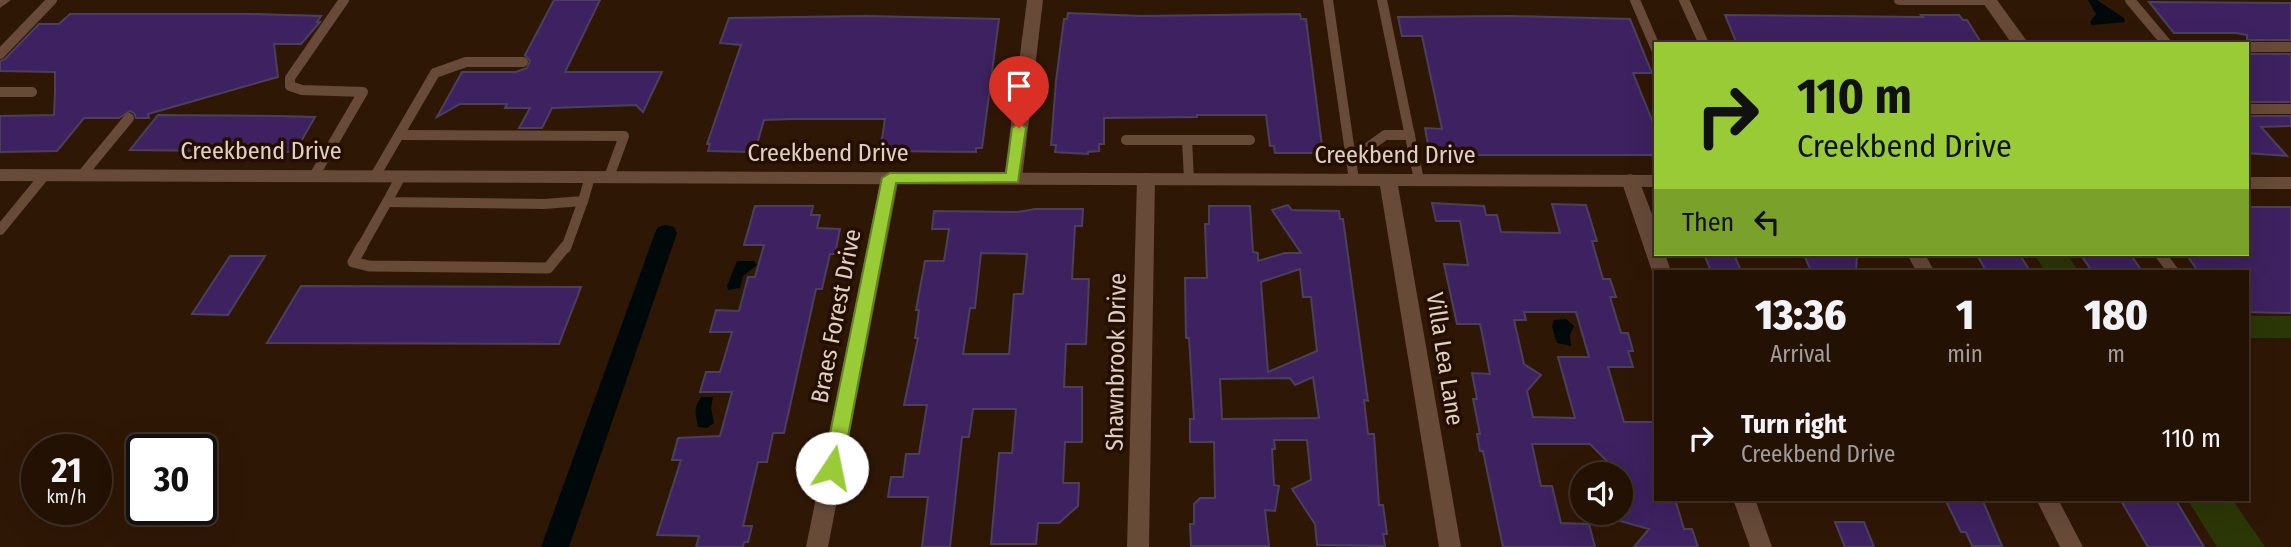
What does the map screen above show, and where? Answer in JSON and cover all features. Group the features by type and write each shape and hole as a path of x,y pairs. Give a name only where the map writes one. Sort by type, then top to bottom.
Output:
{"street":[{"path":"1013,179 1035,0"},
{"path":"1989,0 2020,42"},
{"name":"Creekbend Drive","path":"0,175 1654,181"},
{"name":"Braes Forest Drive","path":"817,547 890,178"},
{"name":"Shawnbrook Drive","path":"1138,547 1146,179"},
{"name":"Villa Lea Lane","path":"1388,180 1450,547"},
{"path":"1630,180 1654,247"},
{"path":"2249,183 2291,183"},
{"path":"1745,501 1761,547"},
{"path":"2048,501 2073,547"}],"lane":[{"path":"0,54 52,0"},
{"path":"314,176 363,92 302,90 290,86 290,78 344,0"},
{"path":"1328,0 1353,180"},
{"path":"1382,0 1419,180"},
{"path":"1634,0 1654,45"},
{"path":"1684,0 1703,42"},
{"path":"1899,0 1989,0"},
{"path":"2130,0 2165,42"},
{"path":"2249,47 2291,47"},
{"path":"375,176 435,73 444,66 458,61 523,62"},
{"path":"0,92 32,92"},
{"path":"2249,109 2291,109"},
{"path":"82,175 129,118"},
{"path":"399,135 624,136 583,201 562,255 548,268 369,266 353,262 401,176"},
{"path":"1351,160 1385,135 1410,135"},
{"path":"1126,140 1250,141"},
{"path":"1187,140 1189,179"},
{"path":"0,230 44,175"},
{"path":"387,202 544,204 583,201"},
{"path":"2162,256 2172,270"}],"green space":[{"path":"2035,256 2068,256 2077,270 2044,270"},
{"path":"2249,316 2291,316 2291,338 2249,338"},
{"path":"2188,501 2233,501 2265,547 2217,547"}],"shaded area":[{"path":"2088,0 2097,0 2124,18 2125,22 2092,25 2090,22 2096,14"},
{"path":"737,261 754,261 757,265 743,276 740,288 728,290 727,286"},
{"path":"1566,319 1574,326 1570,335 1571,346 1557,343 1552,327 1554,320"},
{"path":"701,397 713,397 711,408 714,423 707,428 698,427 696,408"}],"building":[{"path":"554,0 600,0 565,72 662,72 643,112 636,105 552,108 542,128 519,128 530,108 505,108 507,104 460,104 437,117 462,72 516,72 527,68 530,61 525,55"},
{"path":"2149,2 2291,3 2291,40 2247,40 2247,35 2236,33 2174,33"},
{"path":"1068,13 1141,16 1300,14 1301,19 1306,19 1322,146 1318,145 1319,153 1275,153 1274,146 1270,146 1266,115 1104,118 1104,144 1099,144 1099,151 1088,154 1055,152 1056,145 1051,145 1056,81 1064,19 1067,19"},
{"path":"70,14 321,16 317,22 320,22 301,44 274,44 278,77 148,114 149,118 136,118 130,111 119,118 84,118 57,151 0,152 0,116 54,115 55,72 0,71 0,61 39,24 59,24"},
{"path":"1725,15 1959,15 1963,20 1967,20 1981,42 1736,42"},
{"path":"866,16 999,19 982,148 976,148 976,152 884,151 885,145 881,145 885,119 791,119 764,120 757,144 753,144 751,152 708,151 710,144 707,144 741,45 720,43 729,18"},
{"path":"1398,17 1630,19 1652,73 1633,73 1654,125 1654,155 1430,155 1425,128 1442,129 1422,36 1402,36"},
{"path":"2249,54 2291,54 2291,102 2249,102"},
{"path":"158,115 315,117 295,152 130,150"},
{"path":"2249,116 2291,116 2291,126 2261,127 2287,156 2249,153"},
{"path":"1432,203 1484,206 1486,215 1497,215 1501,232 1560,233 1552,204 1586,205 1597,241 1592,241 1603,279 1610,279 1616,297 1610,297 1621,333 1628,333 1633,351 1628,351 1633,367 1608,367 1624,422 1654,422 1654,501 1676,501 1684,529 1692,529 1698,547 1634,547 1649,529 1633,525 1633,462 1608,462 1590,444 1532,444 1541,486 1552,486 1561,523 1589,525 1595,547 1503,547 1483,451 1480,451 1477,434 1480,434 1473,399 1477,399 1472,373 1490,374 1483,338 1480,324 1457,324 1444,264 1468,265 1460,221 1436,221","holes":["1524,312 1576,312 1589,357 1558,357 1575,418 1533,417 1527,391 1541,375 1524,364 1514,320 1526,320"]},
{"path":"1288,205 1292,210 1339,211 1340,219 1343,219 1368,401 1364,400 1368,434 1374,434 1379,505 1383,505 1387,534 1383,534 1385,546 1317,545 1315,524 1292,489 1311,480 1307,440 1274,440 1274,485 1279,486 1275,511 1265,510 1269,546 1191,546 1190,524 1194,524 1194,504 1200,498 1215,498 1214,442 1190,442 1190,419 1194,419 1189,338 1186,338 1185,278 1207,278 1205,224 1209,224 1209,206 1250,206 1253,252 1258,253 1258,261 1285,253 1301,253 1272,210","holes":["1300,269 1303,297 1311,297 1317,351 1268,372 1261,282","1313,377 1319,418 1222,419 1220,379 1290,378 1295,385"]},
{"path":"755,206 813,206 811,215 820,215 817,228 840,229 835,254 830,254 822,289 816,289 784,433 773,433 767,462 758,462 743,526 752,526 748,542 744,542 743,547 696,547 699,536 657,535 681,460 672,460 678,438 720,436 732,392 700,392 706,372 720,372 732,332 710,332 716,310 739,311 748,277 755,277 764,245 744,245"},
{"path":"2249,207 2291,207 2291,313 2249,312 2249,270 2197,270 2187,256 2249,256"},
{"path":"1035,209 1083,209 1082,226 1075,226 1072,279 1089,279 1086,344 1066,344 1064,387 1082,387 1082,442 1065,442 1063,483 1079,483 1078,506 1059,523 1038,523 1036,544 991,544 999,453 1012,453 1016,409 973,409 969,437 962,437 950,547 922,547 928,497 888,497 891,477 903,477 906,454 919,454 927,405 904,405 918,338 915,338 919,310 916,310 925,261 944,261 949,229 932,229 934,211 1018,212","holes":["981,253 1027,254 1023,294 1014,294 1009,354 963,354 970,308 975,308"]},
{"path":"230,256 265,256 228,315 192,314"},
{"path":"1705,256 1735,256 1741,270 1711,270"},
{"path":"1804,256 1857,256 1856,270 1811,270"},
{"path":"1978,256 2021,256 2029,270 1985,270"},
{"path":"2081,256 2131,256 2141,270 2091,270"},
{"path":"301,286 581,287 559,344 267,343"},
{"path":"1946,501 1983,501 2002,546 1972,546 1966,532 1961,532"},
{"path":"2121,501 2176,501 2204,547 2148,547"},
{"path":"1835,522 1864,522 1874,547 1845,547"}],"waterway":[{"path":"555,547 666,233"}],"route":[{"path":"832,468 890,178 1013,179 1019,128"}]}
